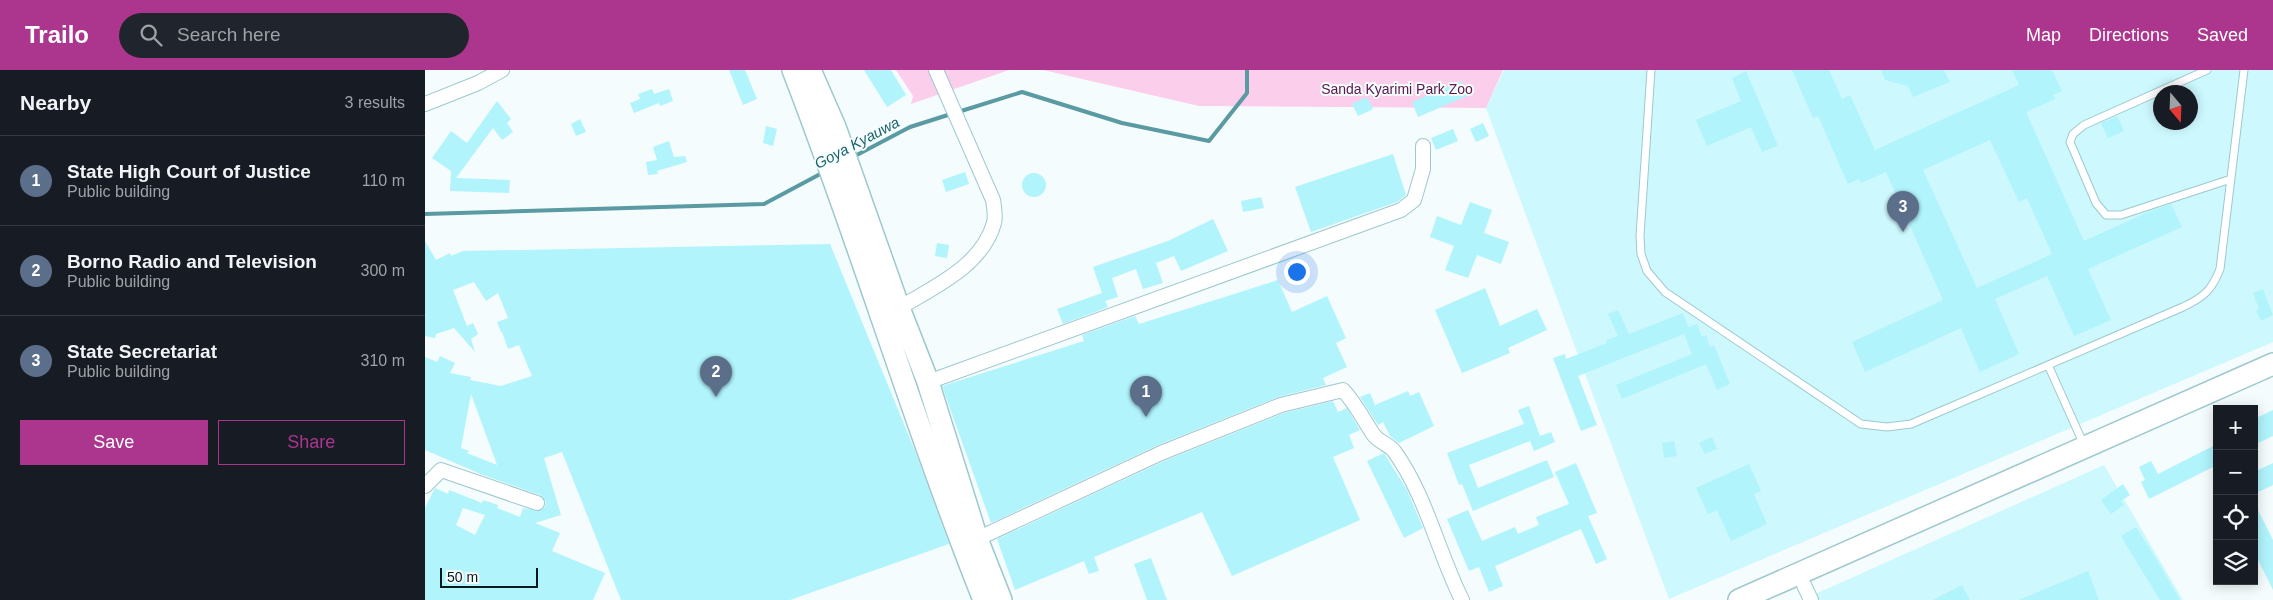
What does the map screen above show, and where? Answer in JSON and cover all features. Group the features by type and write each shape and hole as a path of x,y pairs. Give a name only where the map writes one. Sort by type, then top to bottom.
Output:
{"main road":[{"path":"793,70 826,130"},
{"path":"809,70 826,130 871,256 918,428 984,600"},
{"path":"871,256 899,308 928,382 977,538 1001,600"},
{"path":"1739,600 2273,364"},
{"path":"1769,600 1807,592 2273,377"}],"street":[{"path":"425,104 478,83 502,70"},
{"path":"899,308 959,272 982,246 995,222 993,200 960,129 936,70"},
{"path":"928,382 1401,210 1414,200 1423,168 1423,146"},
{"path":"977,538 1161,453 1281,405 1343,390 1355,403 1374,437 1393,449 1423,504 1452,580 1462,600"},
{"path":"425,486 441,470 537,503"}],"lane":[{"path":"1651,70 1640,236 1641,254 1647,270 1665,292 1861,424 1887,427 1911,424 2049,367 2183,307 2197,300 2213,286 2220,269 2244,70"},
{"path":"2207,70 2084,125 2073,134 2070,142 2096,204 2106,215 2121,215 2231,179"},
{"path":"2049,367 2084,446"}],"shaded area":[{"path":"1504,70 2273,70 2273,342 1669,599 1486,108"},
{"path":"2104,465 2183,600 1802,600"}],"green space":[{"path":"896,70 1009,70 911,104 913,96"},
{"name":"Sanda Kyarimi Park Zoo","path":"1043,70 1503,70 1486,108 1199,106"}],"building":[{"path":"729,70 745,70 757,99 743,105"},
{"path":"864,70 891,70 906,95 887,107"},
{"path":"1792,70 1829,70 1842,99 1850,95 1875,150 2019,85 2012,70 2052,70 2062,91 2053,95 2055,99 2026,112 2084,241 2150,211 2171,204 2182,227 2088,269 2111,320 2074,336 2047,276 1995,299 2019,354 1980,372 1961,328 1865,372 1852,342 1943,300 1886,172 1861,183 1859,179 1848,184 1818,116 1813,118","holes":["1990,140 2019,202 2027,198 2052,254 1977,288 1923,170"]},
{"path":"1881,70 1944,70 1950,82 1913,97 1908,86 1885,80"},
{"path":"1746,71 1778,146 1762,152 1751,127 1707,146 1696,120 1741,101 1732,78"},
{"path":"1461,81 1467,96 1418,117 1412,102"},
{"path":"652,89 654,94 669,89 673,101 660,106 659,103 634,113 630,103 640,99 638,94"},
{"path":"1367,97 1373,109 1358,116 1352,104"},
{"path":"497,101 511,119 507,123 513,132 502,140 493,128 456,178 510,180 509,193 450,191 451,171 432,158 451,131 467,143"},
{"path":"2117,116 2124,131 2108,138 2101,123"},
{"path":"580,119 586,132 576,136 571,124"},
{"path":"1483,123 1489,136 1476,142 1470,129"},
{"path":"766,126 777,129 773,146 763,143"},
{"path":"1453,129 1458,141 1436,150 1431,138"},
{"path":"669,141 674,157 685,156 687,162 657,171 658,174 648,175 646,162 657,160 653,147"},
{"path":"1393,154 1406,195 1397,202 1311,232 1295,187"},
{"path":"965,172 969,184 946,192 942,180"},
{"path":"1034,173 1039,174 1045,180 1045,190 1039,196 1034,197 1029,196 1023,190 1022,185 1023,180 1029,174"},
{"path":"1261,197 1264,208 1243,212 1241,201"},
{"path":"1470,202 1492,210 1484,233 1509,242 1501,264 1477,255 1468,278 1445,270 1454,246 1430,237 1437,216 1461,225"},
{"path":"1213,219 1228,251 1181,271 1174,256 1156,263 1163,283 1143,289 1136,269 1112,278 1118,297 1105,301 1108,307 1063,324 1057,309 1102,293 1093,267 1168,241"},
{"path":"425,241 436,260 450,253 451,256 463,251 830,244 915,451 949,544 790,600 621,600 562,452 544,458 561,515 535,523 560,533 552,551 605,573 593,600 425,600 425,508 435,488 448,494 449,490 482,503 483,500 498,505 497,508 520,517 523,508 539,511 545,506 546,502 540,495 483,475 425,450 425,357 437,362 440,356 455,363 450,373 471,377 470,380 501,386 532,376 519,345 508,349 501,332 497,322 508,318 498,293 486,301 474,282 453,290 467,326 473,323 478,334 471,339 475,352 454,328 436,334 435,338 425,336","holes":["471,394 496,462 497,465 467,453 469,451 461,448","463,508 485,515 475,535 456,525"]},
{"path":"937,243 949,245 947,258 935,256"},
{"path":"1278,280 1292,312 1327,296 1346,338 1336,343 1347,367 1323,378 1326,385 1278,397 1158,445 991,523 942,386 1084,341 1082,335 1135,316 1139,324"},
{"path":"1485,288 1500,326 1537,309 1547,330 1508,348 1510,353 1462,373 1435,310"},
{"path":"2263,289 2273,315 2261,321 2256,311 2259,309 2253,293"},
{"path":"1618,310 1629,334 1683,313 1688,327 1697,324 1702,337 1706,335 1710,347 1714,345 1730,384 1717,390 1706,364 1622,399 1616,385 1692,354 1684,334 1578,376 1597,425 1581,431 1553,358 1565,354 1566,359 1607,343 1606,340 1618,336 1608,314"},
{"path":"1408,391 1410,396 1419,392 1434,426 1399,443 1390,436 1383,422 1378,425 1360,397 1370,393 1375,405"},
{"path":"1333,401 1338,412 1347,408 1360,430 1349,435 1354,448 1333,457 1360,520 1232,576 1202,512 1094,557 1099,571 1089,574 1084,561 1015,590 997,539 1164,461 1284,413"},
{"path":"1529,406 1540,436 1551,432 1555,442 1534,451 1530,441 1469,465 1478,488 1547,460 1554,477 1473,511 1462,484 1459,485 1447,453 1524,424 1518,410"},
{"path":"2273,410 2273,436 2258,443 2258,417"},
{"path":"1712,437 1717,449 1705,454 1699,443"},
{"path":"1674,441 1677,456 1664,458 1662,443"},
{"path":"2213,446 2213,467 2149,499 2141,482 2145,480 2139,467 2151,461 2158,474"},
{"path":"1384,453 1407,490 1423,528 1404,538 1367,461"},
{"path":"1576,463 1597,513 1588,516 1607,559 1596,564 1581,529 1495,566 1503,586 1489,592 1479,567 1469,571 1447,519 1468,510 1482,541 1515,527 1518,534 1539,525 1536,517 1569,504 1555,472"},
{"path":"2273,463 2273,485 2258,492 2258,470"},
{"path":"1749,464 1761,491 1754,494 1767,524 1731,541 1717,510 1708,514 1696,488"},
{"path":"2123,484 2130,495 2121,501 2124,505 2111,514 2101,500"},
{"path":"2258,510 2273,540 2273,590 2258,560"},
{"path":"2136,527 2180,600 2160,600 2131,553 2121,536"},
{"path":"1151,558 1167,600 1147,600 1134,564"},
{"path":"2088,571 2099,600 2019,600"},
{"path":"1962,585 1970,600 1933,600"}],"waterway":[{"name":"Goya Kyauwa","path":"958,112 1022,92 1122,123 1209,141 1247,93 1247,70"},
{"name":"Goya Kyauwa","path":"853,157 910,127 951,114"},
{"name":"Goya Kyauwa","path":"425,214 764,204 824,172"}],"place":[{"name":"State Secretariat","path":"1903,232"},
{"name":"Borno Radio and Television","path":"716,397"},
{"name":"State High Court of Justice","path":"1146,417"}]}
